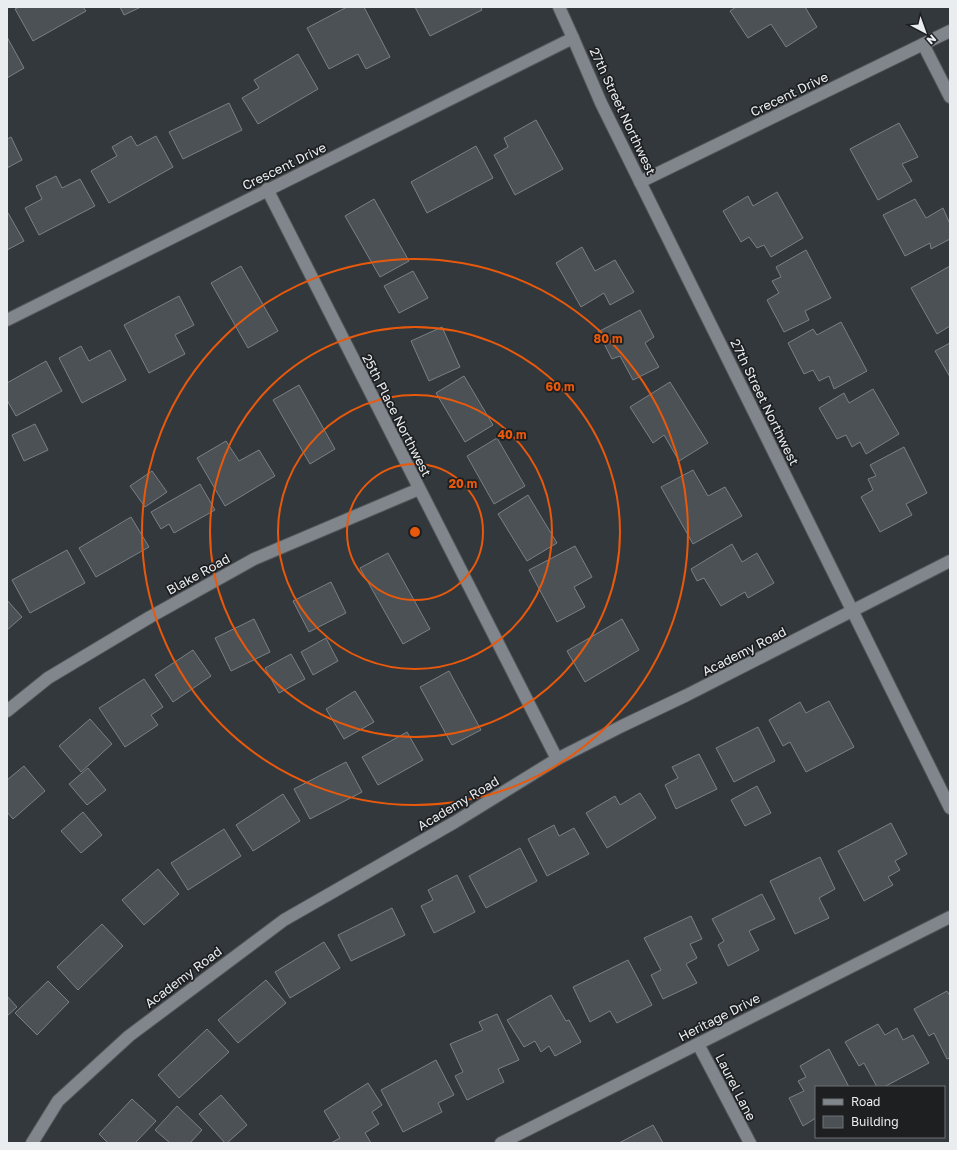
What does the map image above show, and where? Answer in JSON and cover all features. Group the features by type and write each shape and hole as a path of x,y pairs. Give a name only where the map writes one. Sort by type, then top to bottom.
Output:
{"street":[{"name":"27th Street Northwest","path":"558,7 601,103 950,808"},
{"name":"Crecent Drive","path":"640,182 950,31"},
{"name":"Crescent Drive","path":"7,320 573,38"},
{"path":"923,44 950,97"},
{"name":"25th Place Northwest","path":"268,189 557,759"},
{"name":"Blake Road","path":"7,711 48,678 150,617 254,559 419,489"},
{"name":"Academy Road","path":"32,1143 58,1101 129,1036 284,920 455,822 557,759 853,612 950,561"},
{"name":"Heritage Drive","path":"501,1143 950,917"},
{"name":"Laurel Lane","path":"698,1044 750,1143"}],"building":[{"path":"19,7 83,7 86,11 33,41 15,9"},
{"path":"120,7 141,7 124,15"},
{"path":"347,7 364,7 390,57 366,69 358,54 329,69 307,28"},
{"path":"415,7 481,7 482,10 430,36"},
{"path":"736,7 805,7 817,27 786,47 771,24 748,38 730,11"},
{"path":"7,37 24,68 7,78"},
{"path":"298,54 318,89 258,124 242,98 259,88 254,80"},
{"path":"229,103 242,130 183,159 169,132"},
{"path":"536,120 563,169 515,195 494,155 508,147 504,138"},
{"path":"899,123 918,157 902,164 912,181 878,200 850,149"},
{"path":"131,136 137,146 156,136 173,167 109,203 91,171 117,156 112,147"},
{"path":"11,137 22,160 7,168 7,139"},
{"path":"476,146 493,178 427,213 411,182"},
{"path":"56,176 62,188 80,179 95,206 39,235 25,208 42,199 36,186"},
{"path":"777,192 803,238 771,257 764,245 757,248 749,237 741,242 723,211 748,196 753,206"},
{"path":"374,199 409,261 380,277 345,216"},
{"path":"915,199 926,218 943,208 950,224 950,239 931,249 930,243 905,256 883,215"},
{"path":"8,213 24,241 7,250 7,214"},
{"path":"582,247 595,271 615,260 634,292 610,305 604,293 581,307 556,263"},
{"path":"806,250 831,298 805,311 809,320 784,332 767,300 779,293 772,281 781,277 776,267"},
{"path":"241,266 278,331 248,348 211,283"},
{"path":"950,266 950,326 937,334 911,288"},
{"path":"413,271 428,298 399,313 384,286"},
{"path":"179,296 194,325 175,335 185,354 149,373 124,325"},
{"path":"640,310 654,337 645,343 659,367 633,380 620,356 612,359 598,332"},
{"path":"841,322 867,371 834,389 829,376 819,381 813,370 804,374 788,343 813,329 817,335"},
{"path":"442,327 460,367 429,381 411,341"},
{"path":"950,343 950,377 935,351"},
{"path":"81,346 89,361 110,350 126,380 82,403 59,358"},
{"path":"46,361 62,391 16,416 7,400 7,383"},
{"path":"464,376 493,425 465,442 436,393"},
{"path":"670,382 708,443 679,461 664,435 653,443 630,407"},
{"path":"299,385 335,449 310,464 273,400"},
{"path":"873,389 899,434 866,454 860,442 852,447 846,435 837,439 819,408 844,393 849,403"},
{"path":"35,424 48,450 24,461 12,435"},
{"path":"497,438 525,486 494,504 467,456"},
{"path":"226,441 239,461 259,450 275,476 225,506 197,458"},
{"path":"904,447 927,493 906,504 912,515 880,532 861,497 873,490 868,479 876,476 870,465"},
{"path":"693,470 708,496 725,487 742,516 693,544 661,487"},
{"path":"152,471 167,492 145,507 130,486"},
{"path":"200,484 215,510 174,533 169,524 161,529 151,512"},
{"path":"528,495 557,543 527,561 498,514"},
{"path":"131,517 149,547 96,577 79,548"},
{"path":"732,544 742,562 757,553 774,583 748,598 745,592 721,606 704,578 697,581 691,569"},
{"path":"575,546 592,577 574,587 585,607 557,622 529,570"},
{"path":"67,550 85,583 30,613 12,580"},
{"path":"388,553 430,629 403,644 360,568"},
{"path":"331,582 346,613 309,632 293,601"},
{"path":"7,600 22,617 7,630"},
{"path":"254,619 270,652 231,671 215,638"},
{"path":"622,619 639,650 585,682 567,651"},
{"path":"326,638 338,661 313,675 301,652"},
{"path":"193,650 211,676 173,702 155,675"},
{"path":"291,654 305,679 279,693 265,668"},
{"path":"449,671 481,730 452,745 420,687"},
{"path":"144,679 163,707 151,715 158,725 125,747 99,708"},
{"path":"355,691 374,722 344,739 326,709"},
{"path":"829,701 854,747 806,772 790,742 783,746 769,720 800,702 806,713"},
{"path":"90,719 112,744 81,772 59,746"},
{"path":"758,727 775,761 734,782 716,748"},
{"path":"407,732 423,760 378,785 362,757"},
{"path":"699,754 717,789 676,809 665,785 678,778 672,767"},
{"path":"346,762 362,792 310,819 294,789"},
{"path":"24,766 45,791 13,819 7,812 7,780"},
{"path":"88,768 106,790 87,805 69,784"},
{"path":"757,786 771,813 745,826 731,800"},
{"path":"640,793 656,818 607,848 586,813 615,796 620,805"},
{"path":"283,794 300,821 253,851 236,825"},
{"path":"83,812 102,835 81,853 61,831"},
{"path":"891,823 907,854 895,861 900,870 888,877 893,885 864,901 838,851"},
{"path":"554,825 559,836 574,828 589,854 547,876 528,839"},
{"path":"224,829 241,856 188,890 171,863"},
{"path":"520,848 537,881 486,908 469,876"},
{"path":"820,857 835,889 819,898 829,918 795,934 770,881"},
{"path":"158,869 179,894 144,925 122,900"},
{"path":"457,875 475,912 434,933 421,906 433,900 428,890"},
{"path":"762,894 775,919 749,931 759,950 728,966 718,945 724,941 712,919"},
{"path":"392,908 405,935 351,961 338,935"},
{"path":"691,916 702,939 690,944 697,958 686,964 697,983 663,999 651,975 661,970 644,938"},
{"path":"102,924 123,946 78,990 57,967"},
{"path":"324,942 340,968 290,998 275,972"},
{"path":"628,960 652,1005 617,1023 610,1011 590,1022 573,987"},
{"path":"266,980 286,1003 238,1043 218,1020"},
{"path":"48,981 69,1002 37,1035 15,1013"},
{"path":"947,991 950,996 950,1058 947,1059 934,1033 929,1036 914,1009"},
{"path":"551,995 566,1021 569,1020 581,1042 555,1056 549,1046 541,1052 535,1041 524,1047 507,1020"},
{"path":"7,996 17,1007 7,1016"},
{"path":"497,1014 519,1060 498,1069 504,1082 467,1100 455,1076 463,1072 450,1044 483,1030 479,1022"},
{"path":"878,1024 885,1035 897,1028 903,1040 913,1035 929,1063 886,1086 876,1086 864,1063 859,1066 845,1042"},
{"path":"207,1029 229,1052 179,1098 158,1075"},
{"path":"829,1049 848,1086 815,1086 815,1119 803,1126 789,1098 804,1091 798,1081 806,1077 800,1066"},
{"path":"436,1060 454,1095 438,1103 442,1112 403,1132 381,1090"},
{"path":"368,1083 382,1105 372,1112 379,1124 365,1133 371,1143 331,1143 340,1138 324,1111"},
{"path":"221,1095 247,1125 227,1143 225,1143 199,1114"},
{"path":"132,1099 156,1121 135,1143 108,1143 99,1134"},
{"path":"177,1106 202,1130 190,1143 170,1143 155,1130"},
{"path":"653,1125 663,1143 619,1143"}]}
